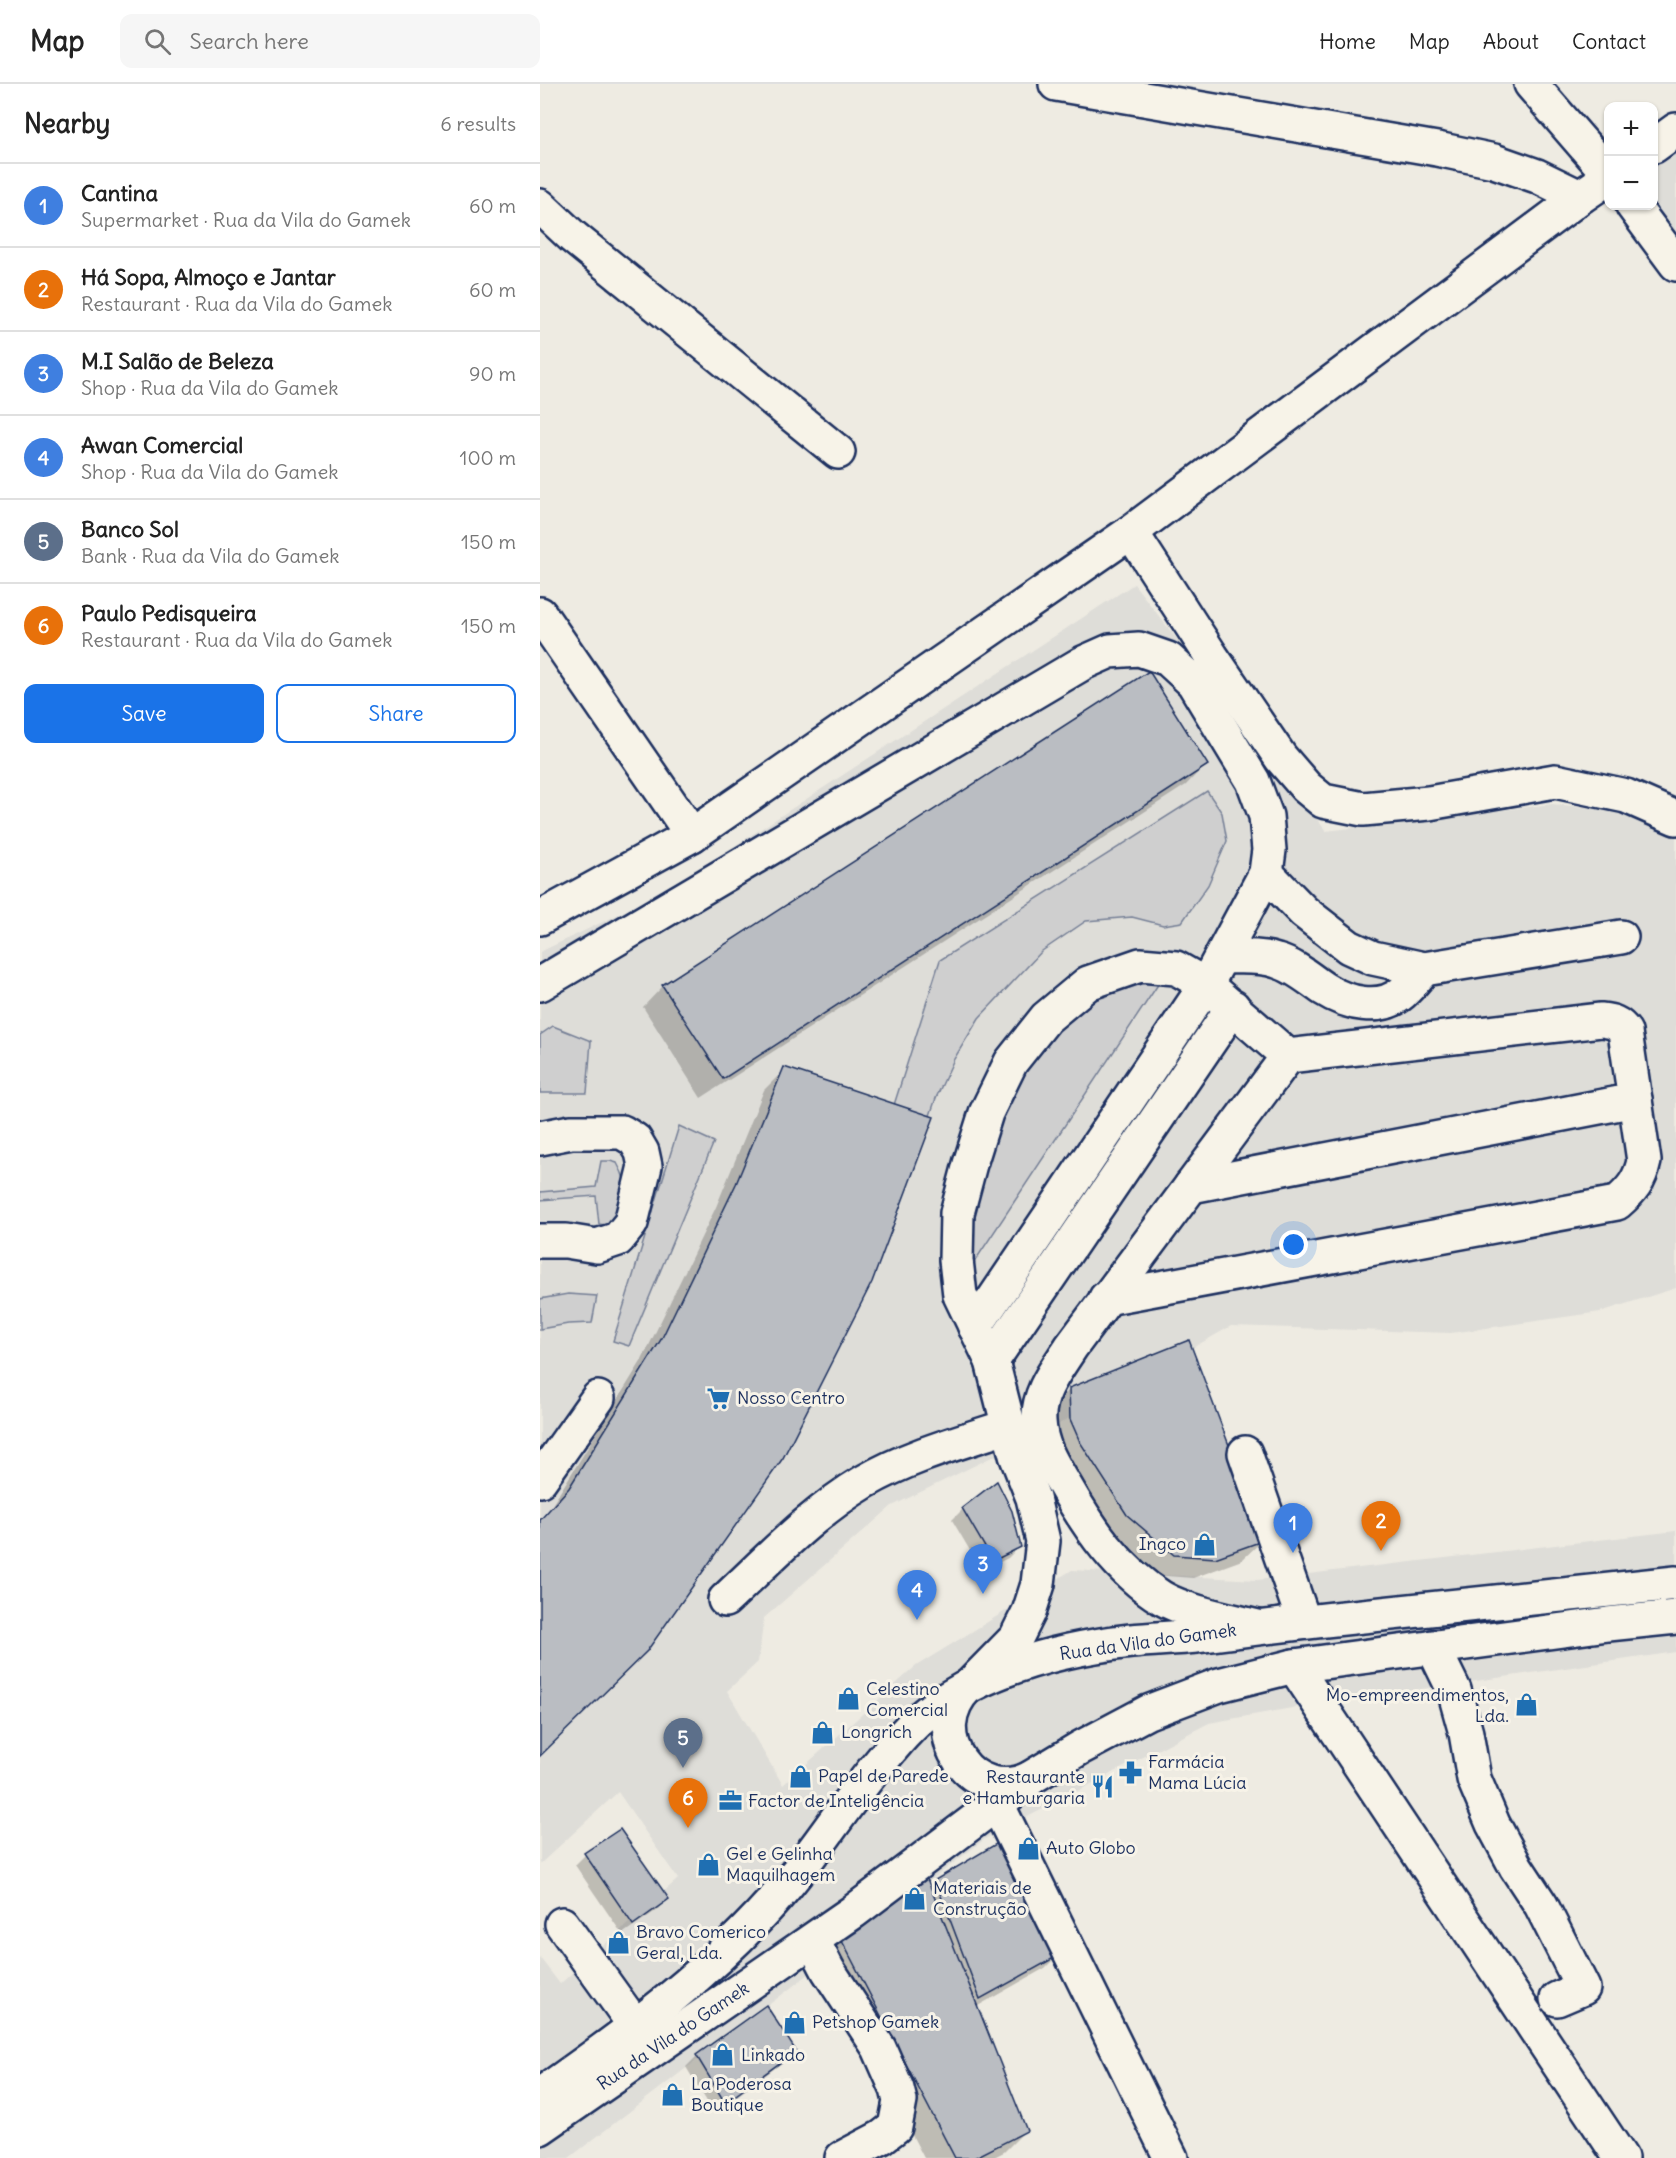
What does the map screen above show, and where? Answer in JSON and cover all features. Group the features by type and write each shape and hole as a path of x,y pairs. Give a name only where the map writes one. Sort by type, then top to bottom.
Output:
{"street":[{"path":"1056,84 1437,149 1494,161 1537,176 1580,197"},
{"path":"1538,87 1604,167"},
{"path":"1658,143 1676,130"},
{"path":"540,918 692,835 1131,532 1604,181"},
{"path":"540,206 573,237 838,452"},
{"path":"1636,210 1676,264"},
{"path":"1131,532 1281,758 1306,787 1323,801 1363,809 1429,803 1555,781 1626,796 1676,818"},
{"path":"540,614 692,835"},
{"path":"540,984 1083,663 1110,651 1139,649 1168,659 1193,682 1253,781 1266,816 1269,850 1266,873 1206,985 975,1327"},
{"path":"1266,873 1304,912 1349,947 1373,958 1424,969 1621,937"},
{"path":"1222,957 1256,957 1277,961 1302,973 1326,991 1356,1003 1380,1004 1401,994 1424,969"},
{"path":"1032,1777 1015,1784 987,1782 971,1773 958,1760 951,1742 951,1714 958,1697 1016,1638 1029,1612 1038,1584 1043,1540 1034,1498 1016,1455 992,1361 960,1295 956,1260 957,1214 986,1113 1011,1062 1046,1018 1088,983 1140,965 1176,968 1206,985 1288,1056"},
{"path":"992,1361 1233,1007"},
{"path":"1106,1298 1617,1203 1629,1193 1640,1178 1644,1161 1624,1032 1620,1025 1611,1021 1288,1056 1106,1298 1044,1390 1039,1419 1044,1449 1096,1535 1118,1562 1163,1599 1209,1616 1260,1627"},
{"path":"1191,1186 1635,1100"},
{"path":"540,1138 571,1132 622,1132 635,1140 642,1152 645,1166 630,1223 618,1239 597,1246 566,1241 540,1241"},
{"path":"540,1480 598,1398"},
{"path":"725,1600 812,1520 864,1482 916,1456 1009,1426"},
{"path":"1245,1453 1304,1622"},
{"name":"Rua da Vila do Gamek","path":"545,2113 636,2026 702,1971 768,1906 860,1786 909,1729 928,1712 971,1684 1013,1665 1051,1655 1128,1641 1193,1636 1304,1622 1676,1583"},
{"name":"Rua da Vila do Gamek","path":"545,2113 813,1941 1032,1777 1080,1748 1148,1712 1219,1685 1294,1666 1434,1647 1675,1620"},
{"path":"1434,1647 1454,1690 1467,1733 1474,1779 1489,1815 1516,1866 1541,1905 1583,1988 1557,1999"},
{"path":"1294,1666 1621,2158"},
{"path":"997,1804 1171,2158"},
{"path":"562,1924 636,2026"},
{"path":"813,1941 828,1970 879,2048 900,2101 895,2127 882,2137 842,2158"}],"shaded area":[{"path":"1676,151 1676,236 1658,210 1658,164"},
{"path":"1134,584 1326,831 1552,804 1645,813 1676,832 1676,1288 1600,1312 1451,1333 1231,1326 1059,1424 892,1506 764,1618 758,1662 727,1691 783,1785 916,1666 1072,1570 1257,1580 1676,1531 1676,1652 1297,1707 1209,1723 985,1839 569,2158 540,2158 540,1958 560,1984 678,1879 618,1792 540,1864 540,952 663,893"},
{"path":"1207,791 1222,813 1227,841 1208,885 1182,922 1163,925 1132,917 1086,921 1042,951 979,1018 954,1059 936,1098 922,1139 887,1127 940,960"},
{"path":"1163,977 969,1270 970,1222 978,1173 1017,1077 1045,1037 1117,982"},
{"path":"553,1026 591,1041 587,1093 540,1093 540,1035"},
{"path":"679,1126 714,1142 629,1346 613,1341"},
{"path":"601,1161 617,1163 626,1188 624,1203 610,1226 599,1224 596,1196 540,1200 540,1192 596,1187"},
{"path":"568,1294 597,1296 592,1323 540,1329 540,1299"}],"building":[{"path":"1149,671 1208,765 723,1079 662,985"},
{"name":"Nosso Centro","path":"784,1067 934,1117 872,1282 783,1458 647,1651 540,1756 540,1520 569,1488 662,1338 736,1184"},
{"path":"1189,1340 1265,1540 1215,1558 1174,1555 1127,1515 1080,1442 1070,1419 1069,1388"},
{"path":"997,1481 1012,1511 1021,1547 993,1561 962,1508"},
{"path":"620,1829 669,1899 633,1925 584,1853"},
{"path":"1001,1841 1063,1953 980,1999 935,1880"},
{"path":"926,1876 1027,2131 974,2158 955,2158 841,1939"},
{"path":"766,2005 796,2051 725,2103 696,2055"}],"place":[{"name":"Nosso Centro","path":"719,1398"},
{"name":"Ingco","path":"1204,1544"},
{"name":"Há Sopa, Almoço e Jantar","path":"1381,1551"},
{"name":"Cantina","path":"1293,1553"},
{"name":"M.I Salão de Beleza","path":"983,1594"},
{"name":"Awan Comercial","path":"917,1620"},
{"name":"Celestino Comercial","path":"848,1699"},
{"name":"Mo-empreendimentos, Lda.","path":"1527,1705"},
{"name":"Longrich","path":"823,1732"},
{"name":"Banco Sol","path":"683,1768"},
{"name":"Farmácia Mama Lúcia","path":"1130,1772"},
{"name":"Papel de Parede","path":"800,1776"},
{"name":"Restaurante e Hamburgaria","path":"1103,1787"},
{"name":"Factor de Inteligência","path":"730,1801"},
{"name":"Paulo Pedisqueira","path":"688,1828"},
{"name":"Auto Globo","path":"1028,1848"},
{"name":"Gel e Gelinha Maquilhagem","path":"708,1864"},
{"name":"Materiais de Construção","path":"915,1898"},
{"name":"Bravo Comerico Geral, Lda.","path":"618,1942"},
{"name":"Petshop Gamek","path":"794,2022"},
{"name":"Linkado","path":"723,2055"},
{"name":"La Poderosa Boutique","path":"673,2094"}]}
